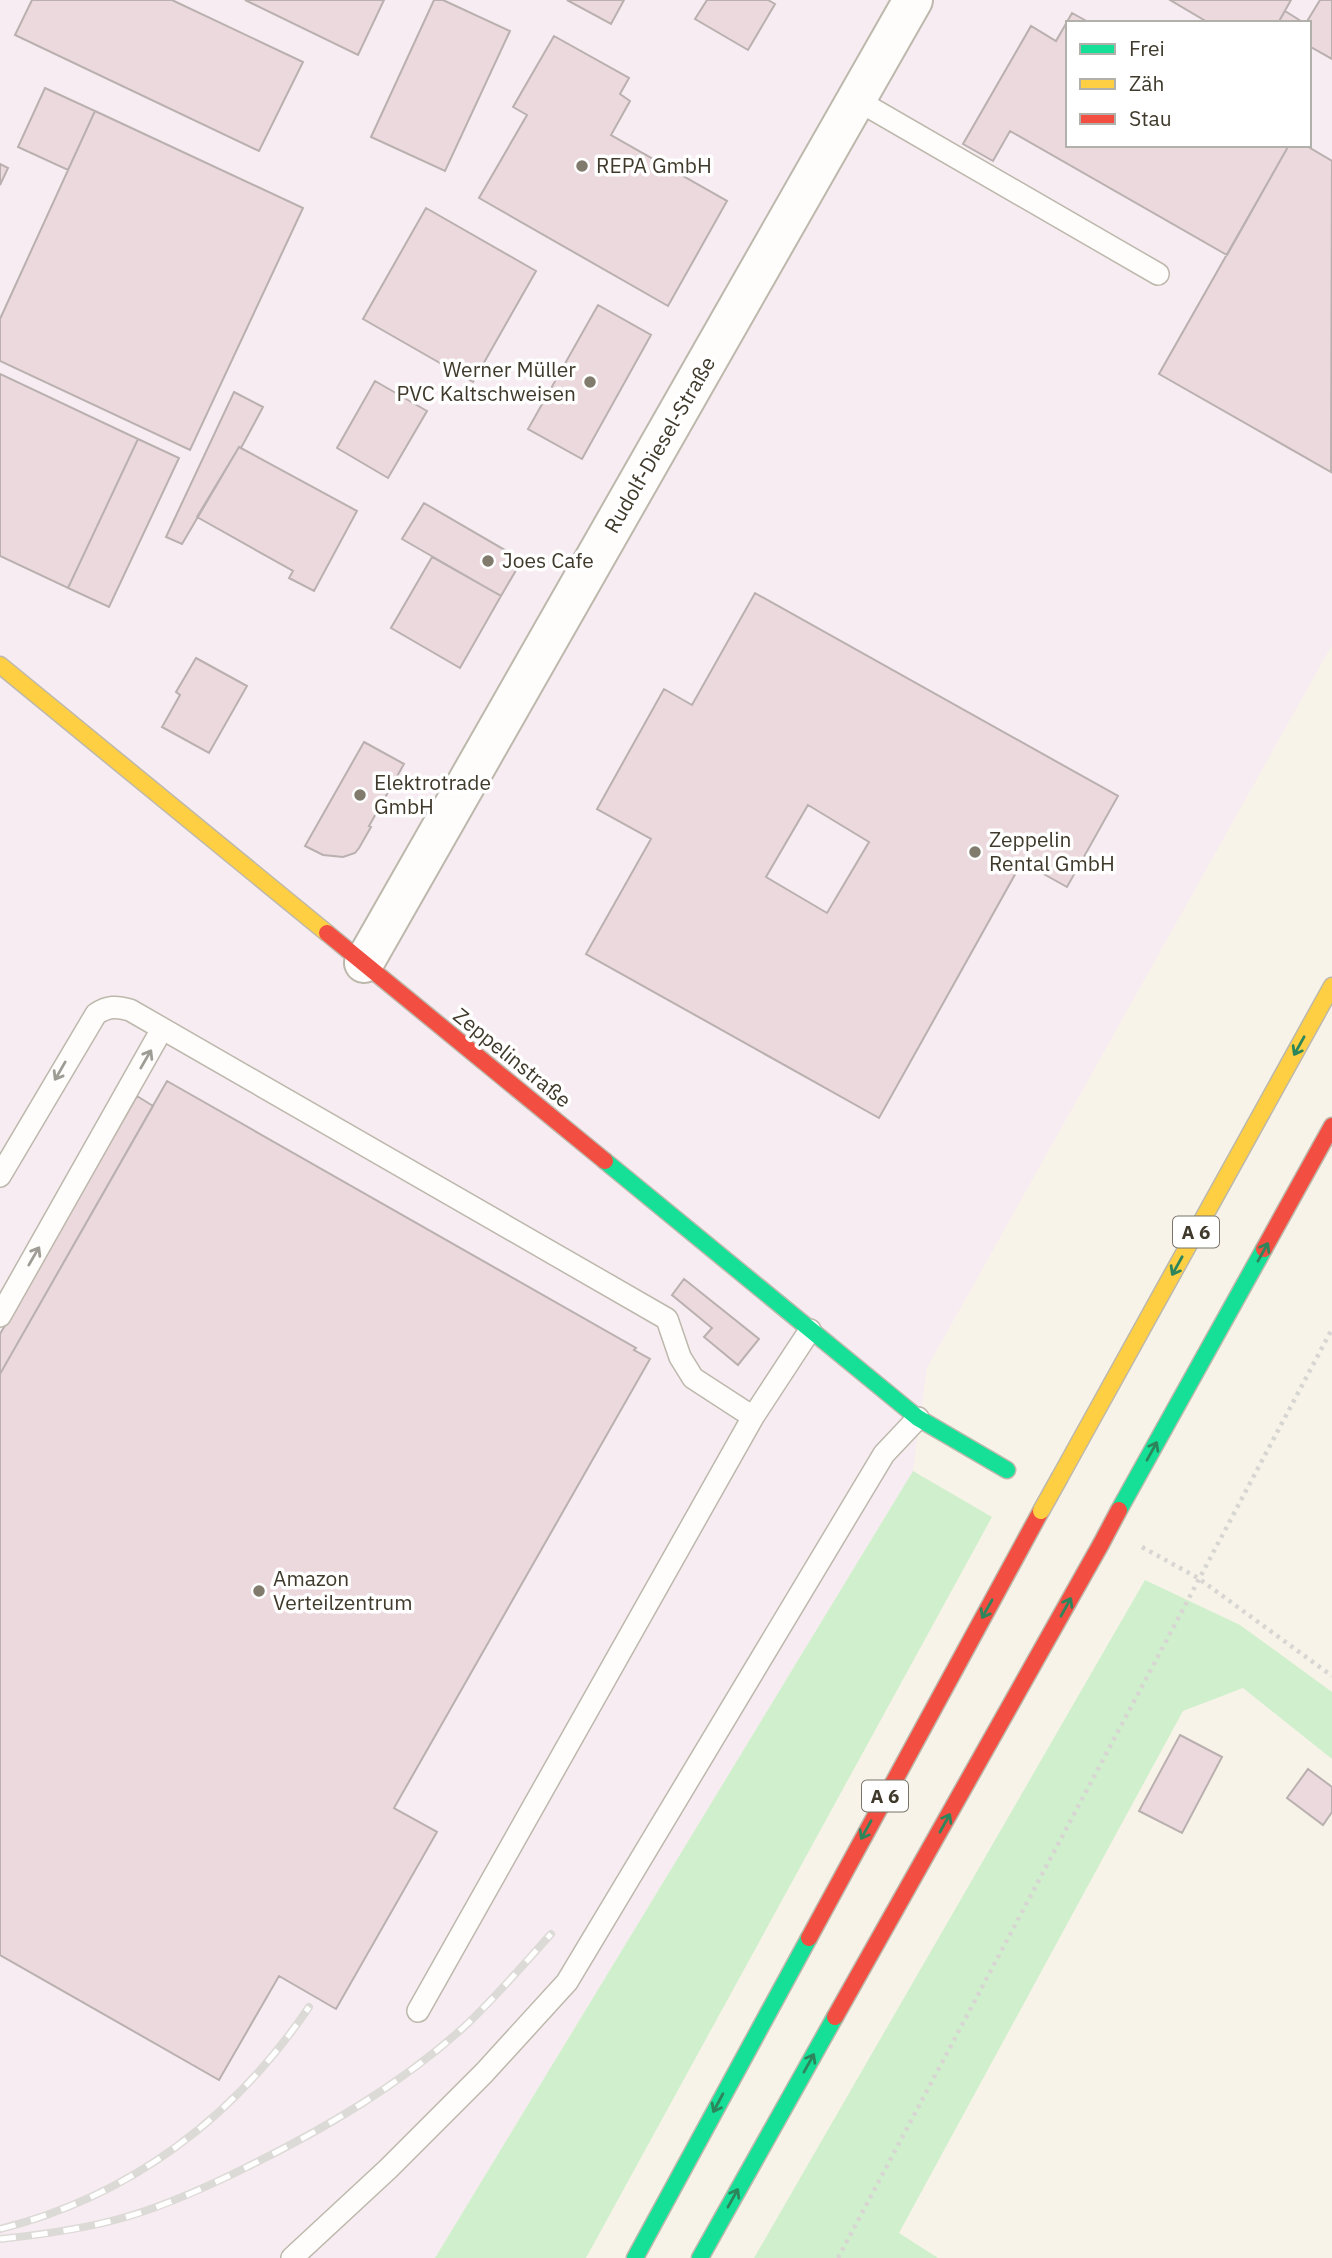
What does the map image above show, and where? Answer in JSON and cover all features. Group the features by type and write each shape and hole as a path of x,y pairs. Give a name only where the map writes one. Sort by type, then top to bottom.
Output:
{"main road":[{"name":"Zeppelinstraße","path":"0,665 918,1418 1007,1470"},
{"name":"A 6","path":"635,2258 1041,1511 1332,986"},
{"path":"700,2258 1332,1126"}],"street":[{"name":"Rudolf-Diesel-Straße","path":"364,963 913,0"}],"lane":[{"path":"857,100 1158,274"},
{"path":"0,1176 96,1014 105,1008 116,1006 130,1010 667,1320 680,1357 693,1378 753,1417"},
{"path":"0,1316 162,1029"},
{"path":"418,2011 753,1417 810,1330"},
{"path":"292,2258 388,2169 484,2073 566,1982 884,1454 918,1418"}],"path":[{"path":"838,2258 1332,1329"},
{"path":"1154,1553 1198,1578 1332,1676"}],"shaded area":[{"path":"0,0 1332,0 1332,645 927,1368 913,1471 435,2258 0,2258"}],"green space":[{"path":"913,1471 992,1517 586,2258 435,2258"},
{"path":"1145,1580 1240,1625 1332,1692 1332,1759 1243,1688 1183,1711 899,2233 938,2258 754,2258"}],"building":[{"path":"32,0 172,0 303,62 259,151 15,35"},
{"path":"245,0 384,0 358,55"},
{"path":"434,0 443,0 510,31 445,171 371,137"},
{"path":"567,0 624,0 611,24"},
{"path":"707,0 768,0 775,4 748,50 695,19"},
{"path":"1170,0 1291,0 1279,21 1206,21"},
{"path":"1320,0 1332,0 1332,59 1311,47 1311,21 1307,21"},
{"path":"1285,11 1301,21 1279,21"},
{"path":"1072,13 1086,21 1067,21"},
{"path":"1066,24 1066,147 1288,147 1227,255 1010,131 993,161 963,144 1031,26 1056,41"},
{"name":"REPA GmbH","path":"554,36 629,78 620,94 630,101 611,135 727,201 668,306 479,198 527,115 513,107"},
{"path":"45,88 95,111 68,170 18,147"},
{"path":"95,111 303,208 190,450 0,361 0,319"},
{"path":"1288,147 1308,147 1332,161 1331,472 1159,374"},
{"path":"0,164 8,168 0,185"},
{"path":"426,208 536,271 473,382 363,319"},
{"name":"Werner Müller PVC Kaltschweisen","path":"598,305 651,335 582,459 528,429"},
{"path":"0,374 138,439 68,588 0,556"},
{"path":"375,381 427,411 388,478 337,448"},
{"path":"234,392 263,407 182,544 166,537"},
{"path":"138,439 179,458 109,607 68,588"},
{"path":"239,447 357,511 314,591 289,578 293,571 197,517"},
{"path":"424,503 522,560 501,596 402,539"},
{"path":"432,557 501,596 460,668 391,628"},
{"name":"Zeppelin Rental GmbH","path":"755,593 1118,796 1067,887 1022,862 879,1118 586,954 651,839 597,809 664,689 692,705","holes":["808,805 869,842 827,913 766,877"]},
{"path":"196,658 247,686 209,753 162,727 180,695 176,692"},
{"name":"Elektrotrade GmbH","path":"364,742 404,764 355,853 343,857 323,855 305,846"},
{"name":"Amazon Verteilzentrum","path":"167,1081 636,1348 634,1350 650,1359 394,1808 437,1832 336,2009 279,1976 219,2080 0,1955 0,1374"},
{"path":"137,1096 153,1106 0,1374 0,1334"},
{"path":"684,1279 759,1339 738,1365 704,1337 712,1328 672,1295"},
{"path":"1180,1735 1222,1757 1182,1833 1139,1811"},
{"path":"1308,1769 1332,1787 1332,1812 1323,1825 1287,1798"}],"railway":[{"path":"0,2239 86,2227 149,2210 215,2182 304,2137 388,2087 439,2048 487,2005 551,1934"},
{"path":"0,2229 48,2215 93,2196 136,2174 176,2147 248,2084 280,2047 309,2007"}],"traffic: fast":[{"path":"605,1161 918,1418 1007,1470"},
{"path":"1119,1510 1264,1249"},
{"path":"635,2258 809,1938"},
{"path":"700,2258 835,2017"}],"traffic: slow":[{"path":"0,665 327,933"},
{"path":"1060,1477 1332,986"},
{"path":"1041,1511 1060,1477"}],"traffic: jam":[{"path":"327,933 605,1161"},
{"path":"1264,1249 1332,1126"},
{"path":"1101,1544 1119,1510"},
{"path":"809,1938 1041,1511"},
{"path":"835,2017 1101,1544"}],"place":[{"name":"REPA GmbH","path":"582,166"},
{"name":"Werner Müller PVC Kaltschweisen","path":"590,382"},
{"name":"Joes Cafe","path":"488,561"},
{"name":"Elektrotrade GmbH","path":"360,795"},
{"name":"Zeppelin Rental GmbH","path":"975,852"},
{"name":"Amazon Verteilzentrum","path":"259,1591"}]}
